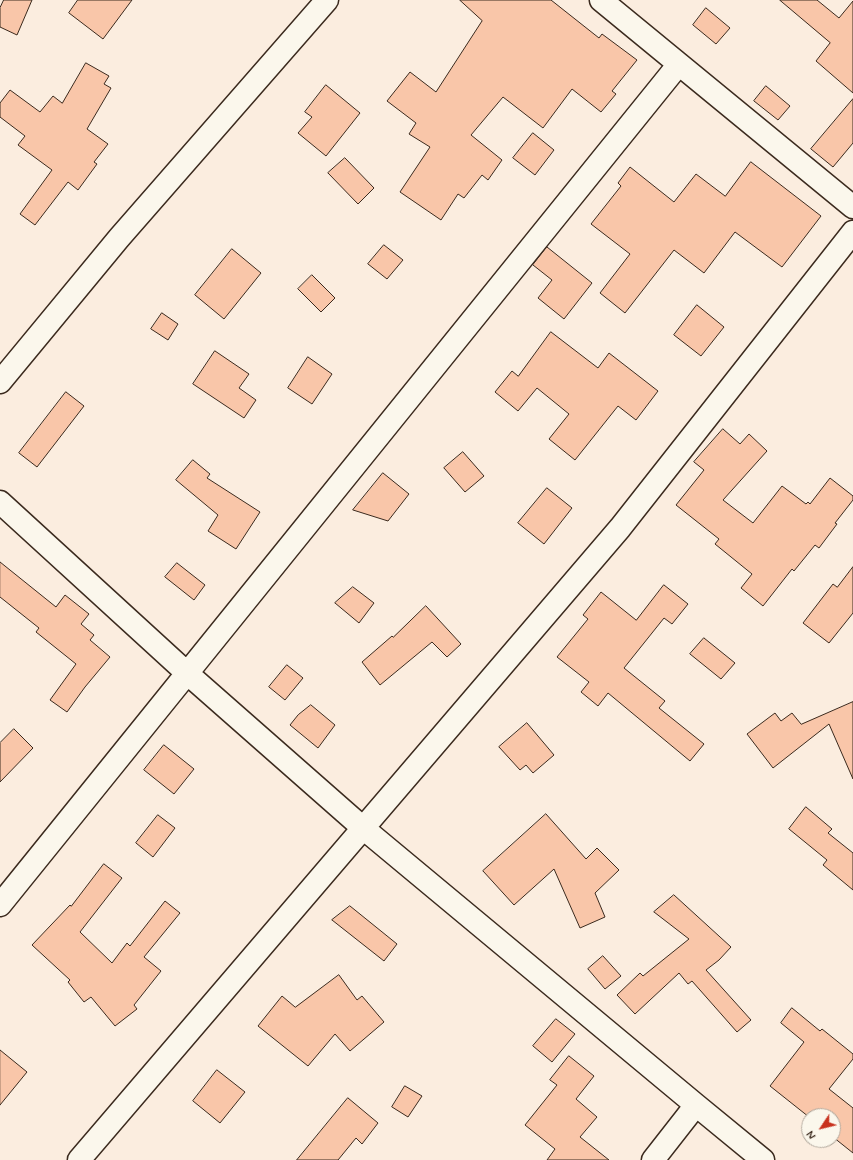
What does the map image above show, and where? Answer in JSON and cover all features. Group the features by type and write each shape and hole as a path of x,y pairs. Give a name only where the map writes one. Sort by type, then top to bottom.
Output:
{"street":[{"path":"0,382 119,238 327,0"},
{"path":"602,0 853,207"},
{"path":"0,905 679,64"},
{"path":"79,1160 620,528 853,232"},
{"path":"0,502 188,674 362,828 764,1160"},
{"path":"653,1160 696,1105"}],"building":[{"path":"4,0 32,0 17,35 0,27 0,8"},
{"path":"78,0 132,0 103,39 69,13"},
{"path":"460,0 551,0 599,38 602,34 637,60 612,91 616,94 601,112 572,89 543,128 503,97 471,135 502,160 488,180 482,175 464,198 458,194 441,220 400,192 430,147 409,134 416,123 387,101 410,72 436,92 482,21"},
{"path":"780,0 817,0 839,18 853,1 853,93 816,61 830,43"},
{"path":"706,8 730,28 716,44 693,25"},
{"path":"86,63 109,76 104,84 111,88 87,129 108,144 94,162 97,164 78,190 68,182 35,225 20,214 52,170 18,145 25,136 0,117 0,103 10,90 40,112 53,96 62,103"},
{"path":"326,85 360,113 326,156 298,133 312,117 305,112"},
{"path":"766,86 790,106 778,120 754,101"},
{"path":"853,99 853,143 833,167 811,149"},
{"path":"533,133 554,150 535,175 513,158"},
{"path":"345,158 374,188 358,204 328,173"},
{"path":"751,162 821,216 782,267 735,232 704,273 674,250 625,313 600,293 630,254 591,224 621,186 618,183 630,167 674,202 696,174 725,196"},
{"path":"384,245 403,260 387,279 368,264"},
{"path":"547,247 592,283 564,319 538,298 552,280 533,265"},
{"path":"232,249 261,273 224,319 195,295"},
{"path":"312,275 335,298 321,312 298,289"},
{"path":"697,305 724,327 701,356 674,335"},
{"path":"162,313 178,324 168,340 151,329"},
{"path":"551,332 598,368 609,353 658,391 636,420 618,406 575,460 549,439 569,414 537,388 518,411 495,392 512,371 518,376"},
{"path":"215,351 249,374 239,388 256,400 244,418 193,384"},
{"path":"308,357 332,374 312,404 288,388"},
{"path":"66,392 84,406 37,467 19,453"},
{"path":"723,429 740,444 749,434 767,451 723,500 753,523 782,486 806,504 808,502 810,504 830,478 853,496 853,500 835,523 837,524 819,548 815,545 794,571 792,569 763,606 741,588 752,574 715,544 719,539 676,505 704,470 694,462"},
{"path":"463,452 484,476 465,492 444,468"},
{"path":"193,460 210,474 207,478 260,512 236,549 208,531 218,515 176,480"},
{"path":"383,473 409,494 388,521 353,510"},
{"path":"547,488 572,508 544,544 518,523"},
{"path":"0,562 56,607 65,595 89,614 81,624 94,635 90,640 110,657 85,687 67,712 50,700 76,664 36,632 39,628 0,597"},
{"path":"177,563 205,585 194,600 165,577"},
{"path":"853,567 853,613 829,643 803,623 833,584 837,587"},
{"path":"664,585 688,604 672,624 664,618 624,668 665,701 659,708 704,744 690,761 608,693 598,706 581,692 589,682 557,657 588,619 583,615 601,592 636,620"},
{"path":"353,587 374,603 359,623 335,603"},
{"path":"426,606 461,644 447,657 432,642 380,685 362,662 392,636 393,637"},
{"path":"704,638 735,663 721,679 690,654"},
{"path":"287,665 303,678 285,700 269,687"},
{"path":"853,702 853,779 829,724 773,768 747,734 775,713 781,721 792,713 801,724"},
{"path":"311,705 335,725 318,748 290,725 298,715"},
{"path":"527,723 554,755 533,773 526,765 520,770 499,747"},
{"path":"14,729 33,748 0,782 0,743"},
{"path":"164,745 194,769 174,794 144,770"},
{"path":"806,807 832,829 828,833 853,853 853,890 823,865 827,860 789,829"},
{"path":"546,814 586,859 597,848 619,870 595,893 605,917 580,928 554,869 514,905 483,871"},
{"path":"158,815 175,828 153,857 136,843"},
{"path":"104,864 122,878 80,932 112,963 127,943 130,946 165,901 180,913 144,957 161,971 134,1005 137,1009 115,1026 91,997 84,1002 68,982 70,980 32,945 70,905 71,906"},
{"path":"674,895 731,947 719,960 706,970 751,1020 737,1032 692,981 688,984 679,973 635,1014 617,995 640,973 643,976 689,939 654,912"},
{"path":"350,906 397,944 384,961 332,920"},
{"path":"603,956 621,976 605,989 588,969"},
{"path":"339,975 357,1000 362,996 384,1022 350,1051 335,1034 308,1066 258,1026 282,996 295,1007"},
{"path":"792,1008 820,1031 822,1029 853,1054 853,1059 829,1089 853,1108 853,1153 841,1143 841,1108 801,1108 801,1111 770,1086 804,1042 781,1023"},
{"path":"556,1019 575,1034 552,1062 533,1046"},
{"path":"0,1050 27,1072 0,1105"},
{"path":"569,1056 594,1076 576,1099 597,1117 580,1137 609,1160 547,1160 555,1149 525,1125 557,1085 550,1080"},
{"path":"217,1070 245,1092 220,1123 193,1101"},
{"path":"405,1086 422,1096 408,1117 392,1107"},
{"path":"348,1098 378,1123 362,1144 356,1138 338,1160 297,1160"}]}
